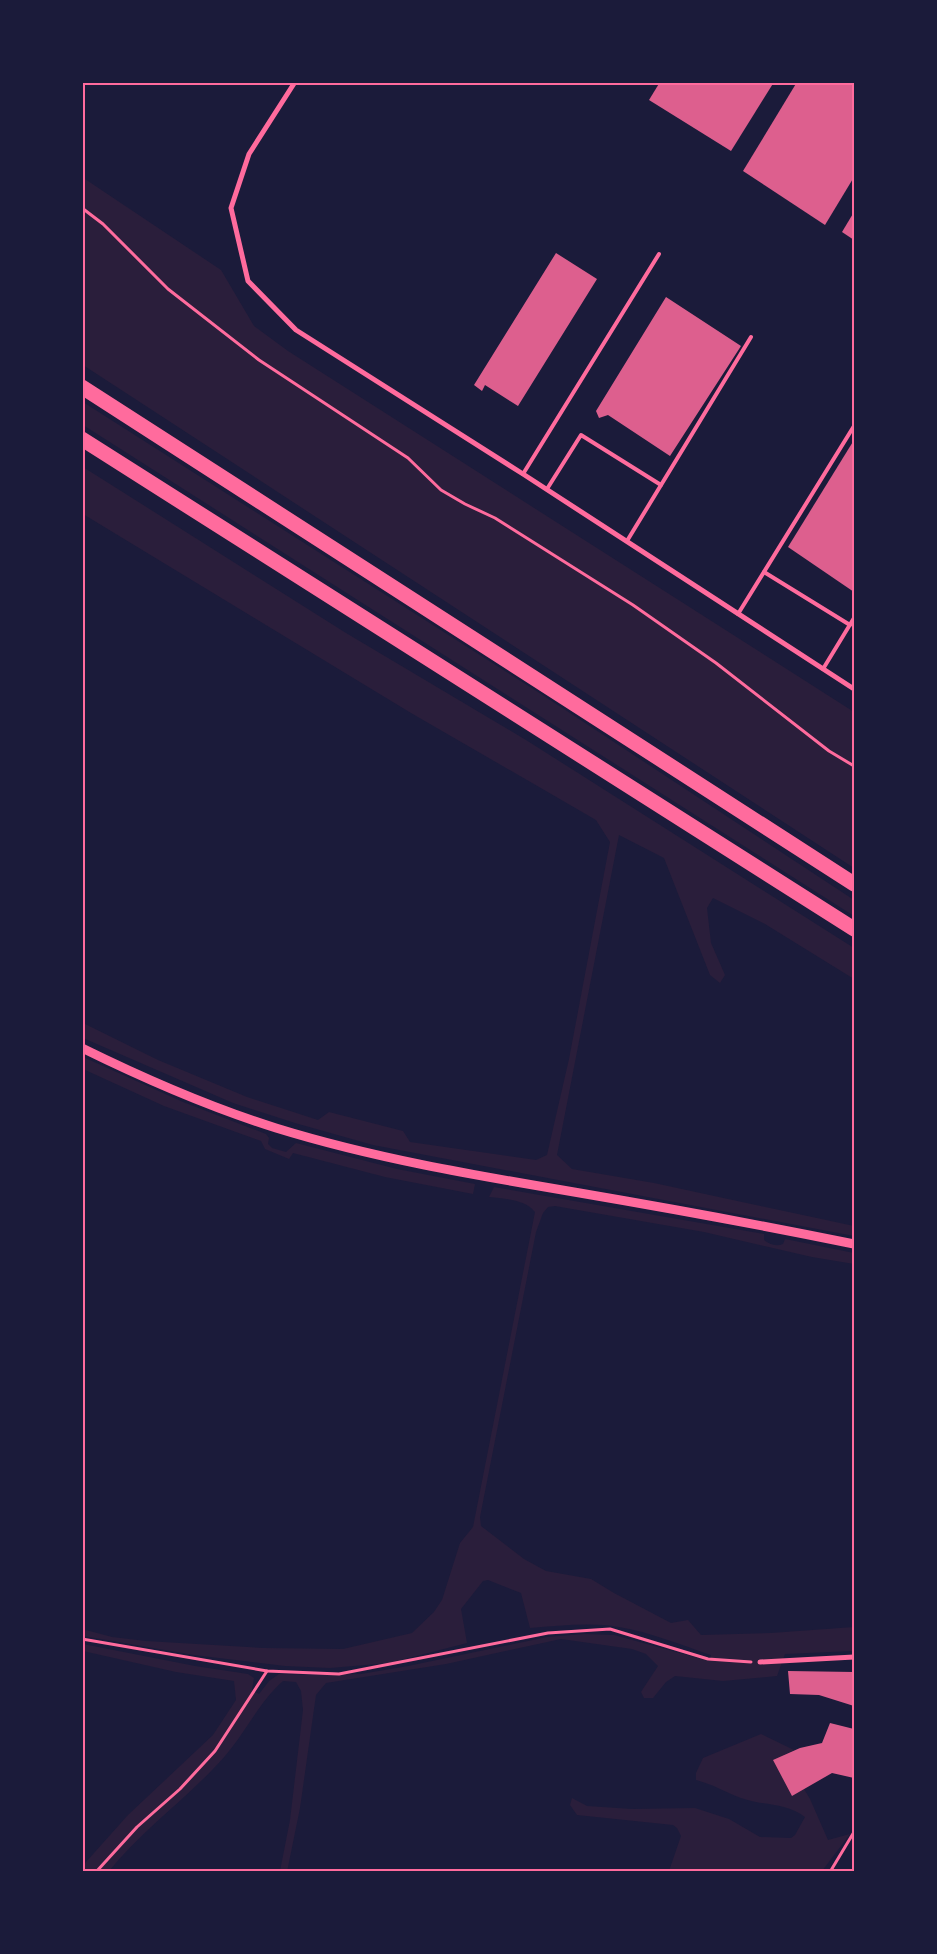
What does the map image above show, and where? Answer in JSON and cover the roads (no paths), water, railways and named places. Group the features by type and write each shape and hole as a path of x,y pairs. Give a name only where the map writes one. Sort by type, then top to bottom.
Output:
{"highway":[{"path":"82,387 854,884"},
{"path":"82,439 198,510 854,929"},
{"path":"82,447 198,510"}],"street":[{"path":"295,82 249,154 231,208 248,281 296,330 547,489 854,689"},
{"path":"82,1048 149,1080 223,1109 274,1127 344,1147 452,1171 747,1222 854,1244"},
{"path":"760,1662 854,1657"}],"lane":[{"path":"523,474 659,254"},
{"path":"627,541 751,337"},
{"path":"738,614 854,426"},
{"path":"547,489 581,435 661,485"},
{"path":"764,572 850,625"},
{"path":"823,669 854,618"}]}
